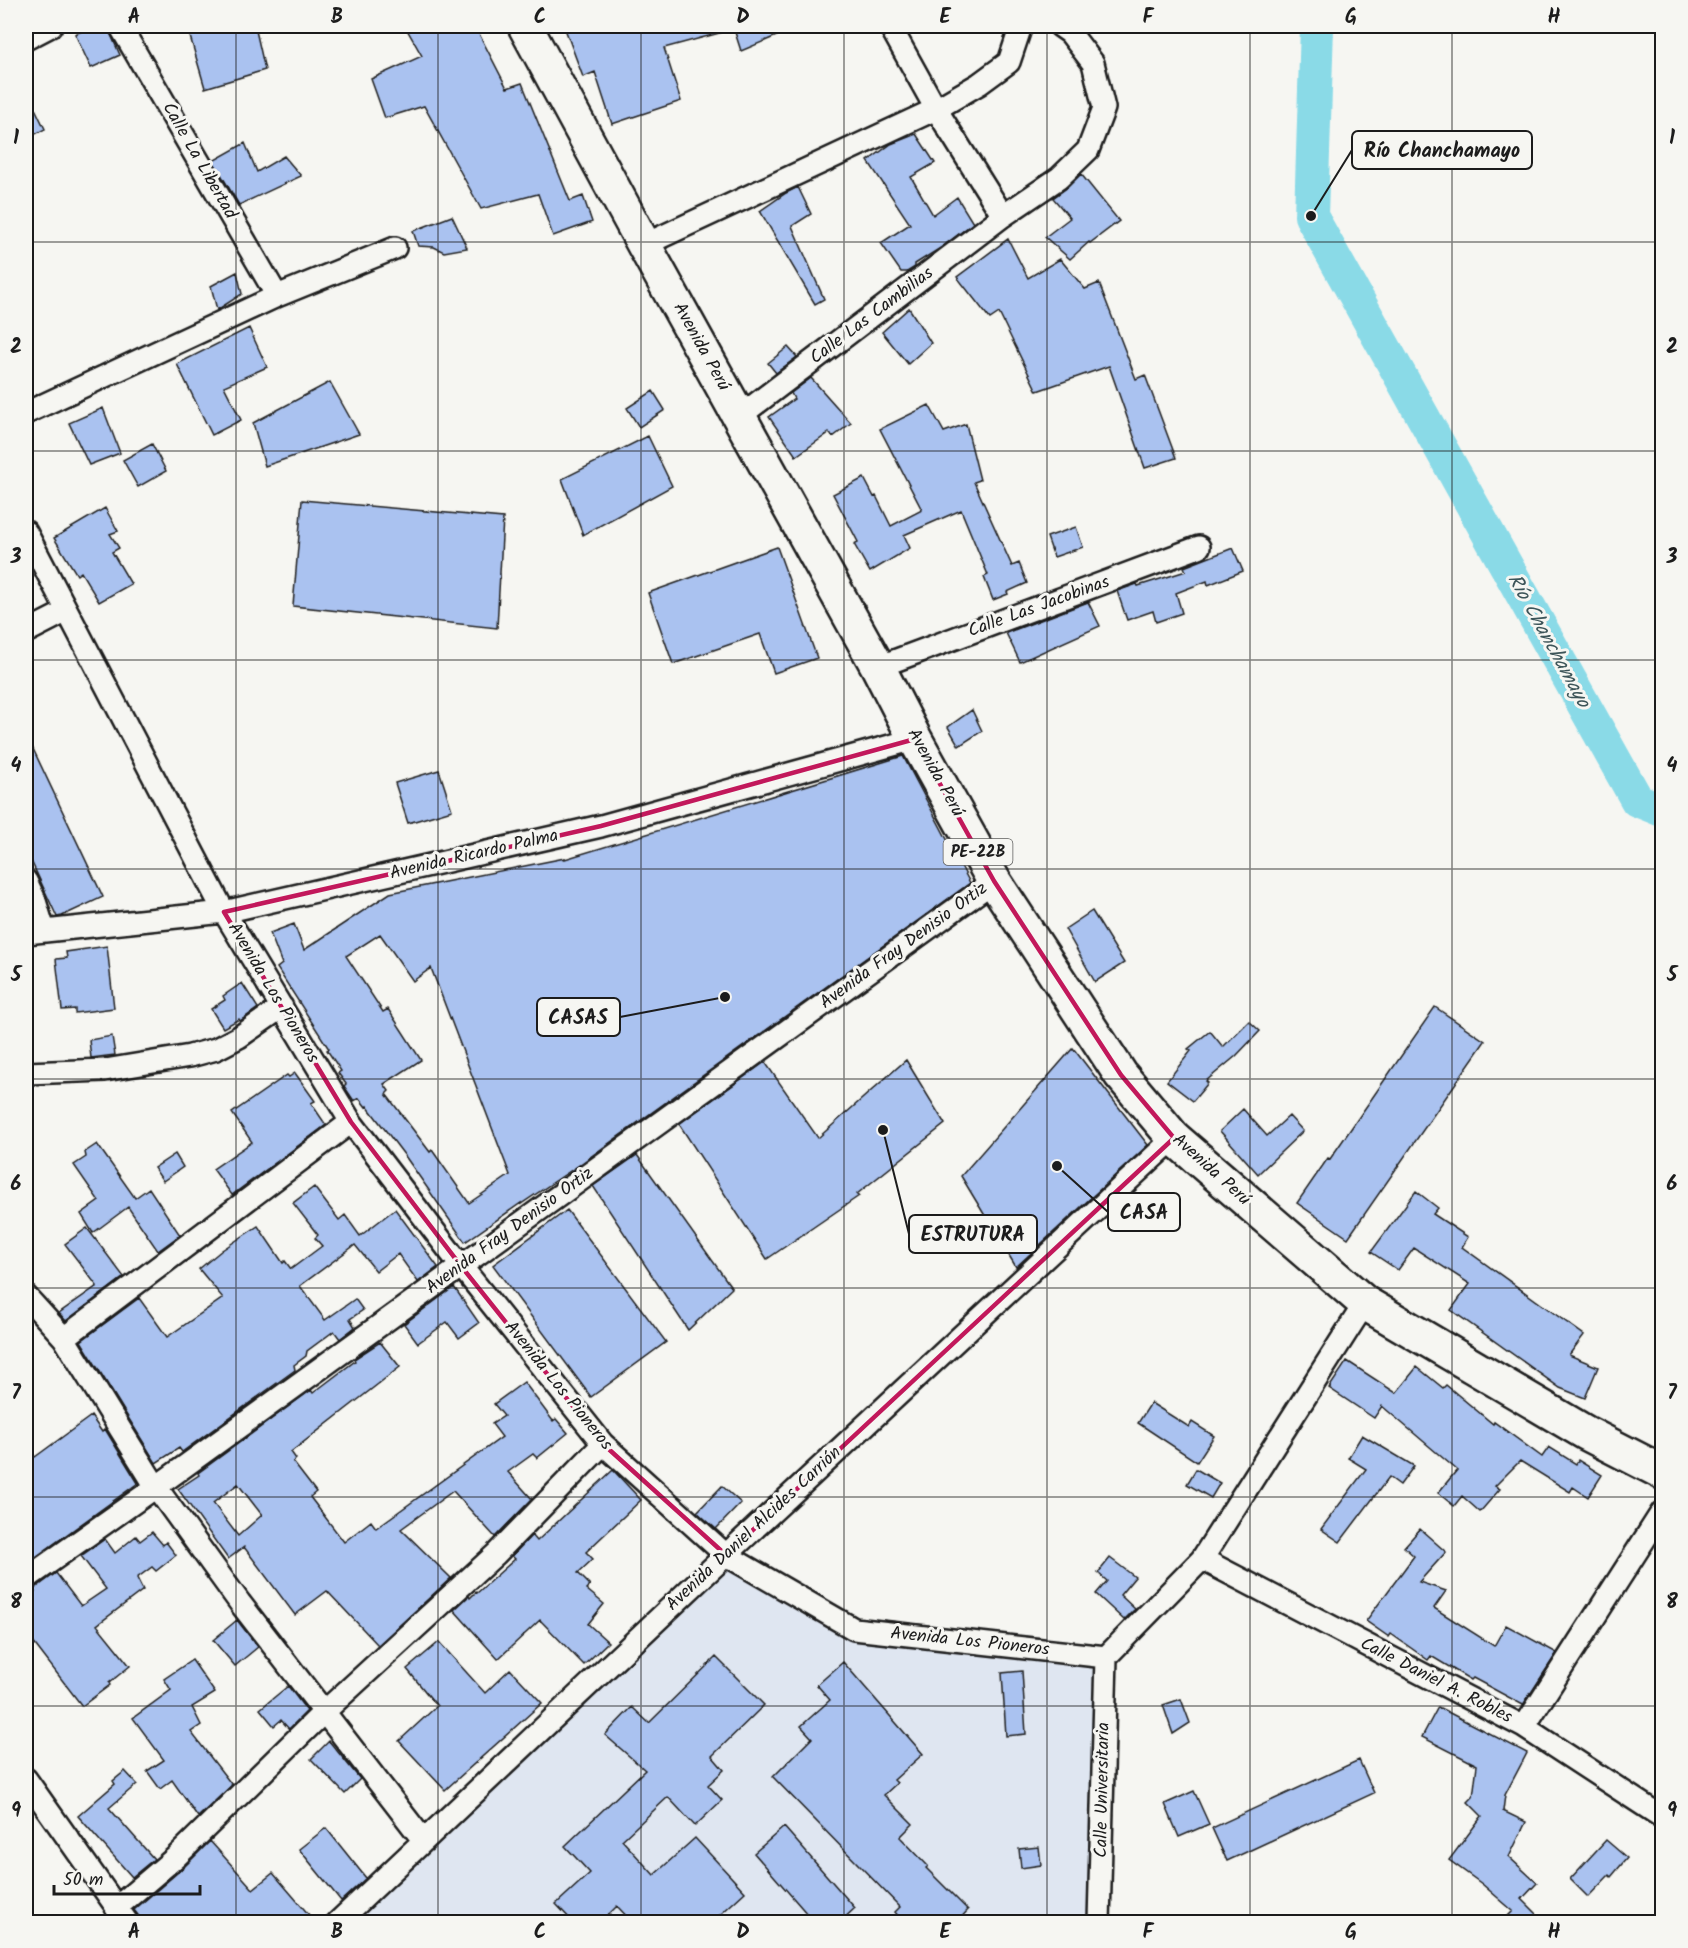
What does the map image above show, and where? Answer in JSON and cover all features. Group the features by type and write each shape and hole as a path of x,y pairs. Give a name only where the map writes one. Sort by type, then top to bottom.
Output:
{"highway":[{"name":"Avenida Perú","path":"525,26 994,881 1121,1075 1174,1138 1365,1303 1586,1433 1662,1472"}],"street":[{"path":"26,39 51,26"},
{"name":"Calle La Libertad","path":"120,26 277,296"},
{"path":"890,26 936,109 1004,216"},
{"path":"644,244 936,109 979,84 1009,62 1021,26"},
{"name":"Calle Las Cambilias","path":"740,416 1004,216 1059,178 1088,150 1104,108 1093,63 1070,33 1060,26"},
{"path":"26,413 277,296 394,248"},
{"name":"Avenida Los Pioneros","path":"26,532 224,912 351,1122 461,1266 603,1444 726,1555 854,1629 1106,1656"},
{"name":"Calle Las Jacobinas","path":"878,667 1199,547"},
{"path":"26,632 67,611"},
{"name":"Avenida Ricardo Palma","path":"35,932 224,912 601,826 915,739"},
{"path":"26,881 34,898 35,932"},
{"name":"Avenida Fray Denisio Ortiz","path":"26,1579 994,881"},
{"path":"26,1073 105,1070 190,1056 216,1049 239,1037 282,1007"},
{"path":"64,1338 351,1122"},
{"name":"Avenida Daniel Alcides Carrión","path":"338,1923 726,1555 1174,1138"},
{"path":"26,1296 64,1338 156,1487 240,1603 424,1841"},
{"path":"1106,1656 1202,1559 1365,1303"},
{"path":"26,1779 121,1915 176,1857 324,1712 496,1554 603,1444"},
{"path":"1524,1727 1662,1512"},
{"name":"Calle Daniel A. Robles","path":"1202,1559 1524,1727 1662,1817"},
{"name":"Calle Universitaria","path":"1099,1923 1106,1656"}],"highlighted area":[{"path":"915,739 994,881 1121,1075 1174,1138 726,1555 603,1444 461,1266 351,1122 224,912 601,826"}],"shaded area":[{"path":"726,1555 854,1629 1106,1657 1099,1922 338,1922"}],"building":[{"path":"94,26 107,26 120,55 91,68 75,34"},
{"path":"187,26 255,26 265,70 205,88"},
{"path":"405,26 475,26 507,88 522,83 570,201 583,196 592,222 553,236 538,194 481,209 424,106 385,118 371,79 422,56"},
{"path":"564,26 726,26 727,31 664,48 681,101 612,124 595,72 583,77"},
{"path":"733,26 800,26 741,51"},
{"path":"26,90 45,129 26,139"},
{"path":"916,134 935,163 911,177 933,215 957,197 973,223 915,264 915,267 907,272 901,272 881,243 910,224 868,161 891,144"},
{"path":"245,143 257,172 284,156 301,176 239,205 213,161"},
{"path":"1081,174 1119,221 1070,259 1045,237 1070,218 1053,198"},
{"path":"798,187 811,214 792,226 824,299 815,304 760,211"},
{"path":"452,216 467,248 444,252 434,247 418,246 413,231"},
{"path":"1008,239 1028,278 1060,259 1085,289 1099,283 1136,379 1145,375 1176,458 1145,468 1109,366 1037,391 999,313 990,319 957,277"},
{"path":"237,272 242,294 217,310 211,286"},
{"path":"909,308 931,343 908,364 882,332"},
{"path":"249,328 267,367 224,386 241,420 212,435 177,364"},
{"path":"788,347 797,357 776,373 768,363"},
{"path":"811,378 851,423 833,437 829,433 796,456 769,417 794,399 791,393"},
{"path":"330,382 359,434 265,466 253,423"},
{"path":"653,391 665,410 639,427 627,408"},
{"path":"929,405 944,432 966,424 980,480 974,482 1012,566 1019,563 1027,583 993,600 984,577 988,575 961,510 904,535 910,548 870,572 854,544 858,542 833,494 864,478 891,526 922,510 880,429"},
{"path":"103,408 120,453 89,465 69,423"},
{"path":"648,436 672,486 583,535 562,479"},
{"path":"152,444 166,471 138,487 123,460"},
{"path":"302,500 503,518 497,628 293,606"},
{"path":"105,508 118,531 110,534 119,548 112,552 131,584 99,602 81,572 77,575 54,538"},
{"path":"1076,527 1083,547 1054,557 1047,537"},
{"path":"777,547 817,658 774,673 760,634 673,664 648,593"},
{"path":"1233,548 1243,571 1208,585 1207,581 1176,593 1182,613 1156,622 1153,611 1127,620 1117,591 1186,571 1184,567"},
{"path":"1088,602 1100,626 1020,662 1006,633"},
{"path":"972,710 982,731 959,746 948,727"},
{"path":"26,734 103,897 57,917 26,850"},
{"path":"903,756 970,883 579,1165 465,1242 367,1106 359,1098 354,1101 344,1086 346,1084 338,1073 341,1071 327,1050 329,1049 277,968 282,964 270,933 294,924 304,950 390,893 565,859","holes":["380,934 413,981 431,968 510,1175 469,1203 432,1150 430,1152 386,1094 389,1091 384,1084 421,1060 388,1009 383,1012 346,956"]},
{"path":"439,770 452,810 408,823 395,783"},
{"path":"1092,911 1124,963 1095,982 1065,929"},
{"path":"107,946 114,1008 75,1013 75,1009 62,1010 56,959 67,958 66,952"},
{"path":"242,983 258,1008 240,1021 239,1019 223,1028 211,1009 225,1000 223,996"},
{"path":"1435,1007 1485,1041 1348,1238 1297,1203"},
{"path":"1249,1021 1260,1031 1236,1056 1206,1081 1208,1083 1193,1101 1167,1081 1191,1051 1188,1049 1210,1031 1223,1047"},
{"path":"112,1036 115,1055 91,1058 89,1040"},
{"path":"1073,1048 1148,1145 1016,1267 961,1176"},
{"path":"906,1060 945,1124 857,1194 859,1196 767,1259 679,1124 765,1062 818,1138"},
{"path":"295,1073 315,1101 311,1103 326,1125 232,1195 213,1169 252,1142 232,1113 287,1075 289,1077"},
{"path":"1243,1109 1267,1136 1289,1116 1303,1131 1258,1174 1220,1131"},
{"path":"97,1144 135,1198 149,1188 180,1235 158,1251 128,1207 93,1233 81,1214 99,1201 74,1165 86,1157 85,1152"},
{"path":"175,1154 183,1167 163,1181 154,1168"},
{"path":"637,1155 732,1288 688,1330 593,1186"},
{"path":"314,1187 339,1220 345,1215 360,1236 395,1209 438,1267 418,1282 398,1254 376,1271 355,1245 300,1286 325,1320 355,1299 363,1310 350,1319 355,1327 340,1339 334,1331 307,1351 306,1356 294,1365 295,1370 182,1452 179,1448 156,1463 81,1341 139,1298 167,1337 223,1298 199,1269 222,1250 258,1226 283,1263 285,1261 291,1269 322,1246 315,1238 318,1235 293,1203"},
{"path":"1416,1191 1438,1208 1433,1214 1468,1237 1462,1247 1584,1335 1569,1355 1598,1367 1585,1398 1560,1388 1451,1310 1470,1284 1414,1248 1398,1270 1371,1252"},
{"path":"567,1210 666,1342 591,1397 493,1265"},
{"path":"87,1228 124,1277 66,1321 59,1313 97,1286 65,1244"},
{"path":"454,1287 479,1323 459,1338 447,1322 418,1343 404,1324"},
{"path":"380,1342 400,1367 291,1452 296,1459 293,1462 316,1492 310,1497 344,1542 371,1521 376,1528 502,1437 492,1424 504,1416 494,1404 524,1382 553,1421 556,1419 568,1433 537,1458 533,1454 508,1472 532,1499 495,1537 453,1491 401,1529 451,1578 378,1645 327,1591 295,1615 244,1547 228,1559 178,1489 311,1390 313,1393 355,1361 354,1359","holes":["238,1484 262,1515 238,1536 213,1503"]},
{"path":"1347,1361 1396,1393 1417,1367 1443,1388 1446,1385 1493,1424 1494,1422 1542,1457 1549,1447 1576,1464 1578,1460 1602,1475 1588,1497 1573,1487 1570,1492 1520,1461 1495,1486 1500,1489 1480,1512 1462,1496 1454,1506 1438,1493 1457,1470 1382,1406 1374,1418 1329,1388"},
{"path":"1151,1403 1189,1427 1192,1422 1214,1436 1197,1462 1138,1423"},
{"path":"91,1416 102,1432 105,1429 138,1483 26,1564 26,1445 35,1457"},
{"path":"1362,1435 1414,1466 1400,1485 1389,1477 1340,1542 1321,1529 1366,1469 1348,1458"},
{"path":"1196,1469 1220,1483 1211,1498 1187,1484"},
{"path":"613,1470 641,1500 586,1552 593,1559 578,1573 590,1585 586,1589 604,1604 588,1624 608,1642 584,1665 540,1620 498,1659 454,1610 515,1559 512,1556 532,1535 537,1541"},
{"path":"722,1486 741,1503 716,1529 697,1512"},
{"path":"1420,1529 1446,1552 1419,1582 1446,1591 1434,1608 1494,1646 1506,1625 1557,1653 1523,1705 1473,1678 1471,1680 1431,1656 1428,1660 1391,1634 1389,1637 1366,1621 1414,1556 1404,1547"},
{"path":"152,1532 163,1545 166,1542 176,1555 156,1571 152,1567 137,1578 143,1590 97,1625 130,1666 82,1706 26,1633 26,1599 35,1592 33,1590 56,1573 81,1606 106,1589 81,1556 105,1539 115,1553 136,1536 140,1541"},
{"path":"1110,1558 1135,1577 1120,1595 1135,1609 1124,1620 1096,1594 1107,1581 1098,1573"},
{"path":"237,1620 258,1647 235,1666 213,1640"},
{"path":"439,1642 485,1693 510,1669 542,1703 445,1790 399,1741 437,1706 407,1669"},
{"path":"716,1657 764,1705 712,1756 724,1770 708,1785 722,1800 695,1826 668,1797 622,1840 654,1875 695,1838 745,1892 711,1923 633,1923 617,1906 600,1923 574,1923 556,1904 590,1873 565,1846 645,1770 605,1735 632,1707 649,1723"},
{"path":"192,1660 215,1693 192,1707 201,1725 191,1732 232,1785 198,1817 172,1780 160,1789 147,1771 164,1760 133,1718 171,1690 164,1679"},
{"path":"843,1662 923,1754 894,1780 897,1783 884,1795 913,1824 900,1837 928,1866 926,1868 968,1910 956,1923 904,1923 895,1912 900,1907 773,1777 812,1738 801,1726 830,1700 817,1685"},
{"path":"1022,1671 1026,1734 1006,1736 1002,1673"},
{"path":"288,1686 307,1711 289,1729 281,1720 274,1726 260,1709"},
{"path":"1181,1699 1190,1723 1173,1734 1163,1705"},
{"path":"1438,1707 1527,1753 1505,1795 1503,1811 1526,1822 1509,1857 1537,1883 1522,1899 1546,1923 1501,1923 1513,1911 1449,1860 1482,1816 1468,1802 1473,1797 1477,1765 1422,1737"},
{"path":"329,1741 360,1779 345,1794 311,1759"},
{"path":"1359,1760 1374,1793 1227,1861 1212,1828"},
{"path":"125,1771 137,1784 109,1808 154,1859 132,1877 78,1816 115,1784 113,1781"},
{"path":"1194,1791 1209,1824 1179,1837 1165,1804"},
{"path":"784,1827 855,1908 839,1923 815,1923 754,1853"},
{"path":"326,1828 366,1878 341,1901 299,1849"},
{"path":"1606,1840 1627,1858 1611,1877 1609,1875 1588,1897 1570,1879"},
{"path":"210,1841 253,1889 273,1873 316,1923 144,1923 134,1910"},
{"path":"1039,1847 1041,1865 1021,1868 1019,1849"}],"waterway":[{"name":"Río Chanchamayo","path":"1317,26 1311,216 1637,800 1662,810"}],"place":[{"name":"Río Chanchamayo","path":"1311,216"},
{"name":"CASAS","path":"725,997"},
{"name":"ESTRUTURA","path":"883,1130"},
{"name":"CASA","path":"1057,1166"}]}
